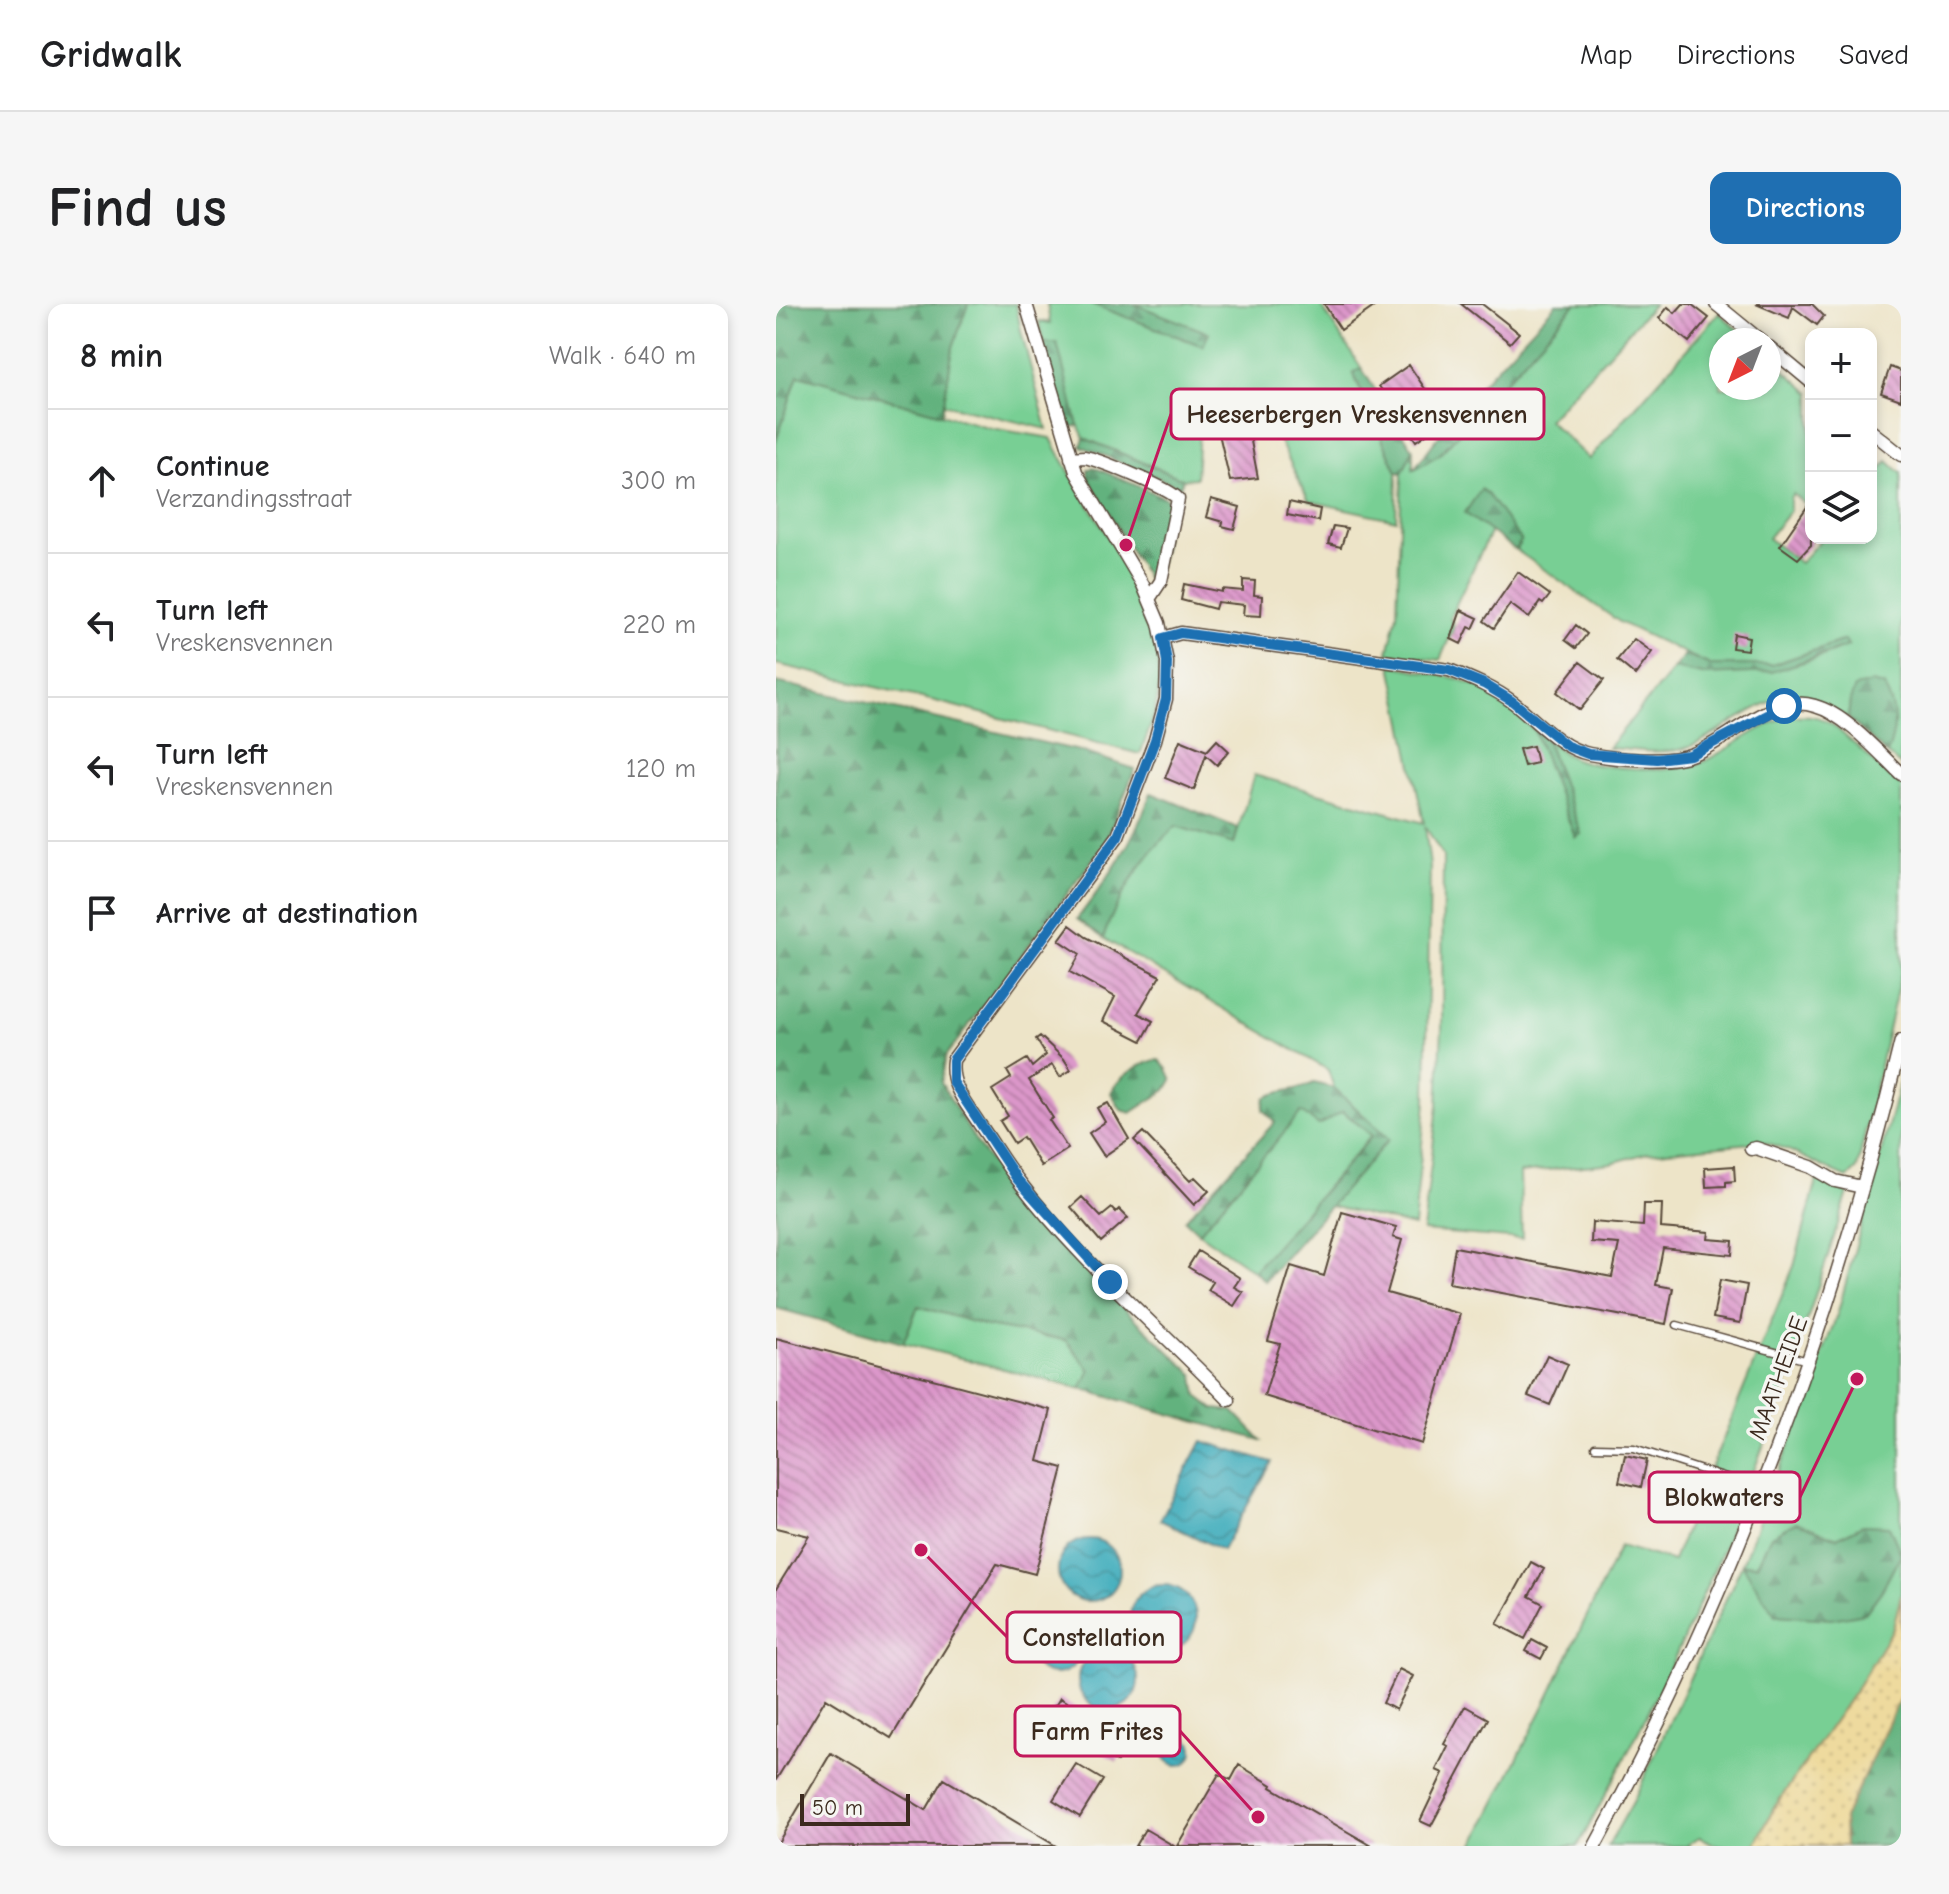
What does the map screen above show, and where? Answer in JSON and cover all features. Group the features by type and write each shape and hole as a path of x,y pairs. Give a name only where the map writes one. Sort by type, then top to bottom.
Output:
{"street":[{"path":"1026,304 1071,458 1098,512 1149,599 1163,638 1167,662 1166,699 1155,740 1118,836 953,1060 951,1072 960,1094 1017,1179 1037,1203 1229,1400"},
{"path":"1716,304 1745,328"},
{"path":"1781,357 1805,377"},
{"path":"1877,436 1901,455"},
{"path":"1071,458 1094,460 1167,490 1178,499 1161,581 1149,599"},
{"path":"1163,638 1181,633 1449,670 1503,695 1567,746 1588,754 1657,759 1690,755 1769,712 1784,706 1813,705 1827,710 1854,731 1901,774"},
{"name":"MAATHEIDE","path":"1595,1846 1713,1603 1760,1489 1831,1293 1901,1041"},
{"path":"1751,1149 1811,1167 1845,1185 1862,1187"}],"lane":[{"path":"1677,1325 1808,1361"},
{"path":"1595,1447 1634,1448 1760,1489"}],"green space":[{"path":"776,304 968,304 953,347 942,414 798,375 776,441"},
{"path":"968,304 1016,304 1047,429 943,404 953,347"},
{"path":"1047,304 1092,304 1203,346 1208,333 1134,304 1320,304 1362,369 1353,373 1397,472 1396,520 1309,501 1265,411 1200,415 1196,478 1183,479 1084,438 1043,343 1039,321 1050,323"},
{"path":"1092,304 1134,304 1209,333 1203,346"},
{"path":"1556,304 1575,304 1440,454 1413,470 1464,403"},
{"path":"1575,304 1654,304 1548,420 1589,459 1719,313 1736,328 1709,328 1709,400 1781,400 1781,367 1805,388 1805,504 1793,494 1790,511 1768,538 1800,563 1817,544 1877,544 1877,473 1888,461 1901,473 1901,766 1887,754 1850,701 1848,718 1815,700 1798,697 1782,698 1766,704 1704,740 1680,750 1660,752 1608,748 1674,668 1719,673 1762,671 1805,662 1848,645 1845,640 1772,665 1710,665 1621,623 1516,550 1521,540 1481,490 1465,513 1491,531 1450,617 1454,627 1440,660 1388,653 1397,614 1402,473 1413,449 1413,469 1440,454"},
{"path":"1043,343 1057,343 1078,426 1067,427"},
{"path":"1362,369 1413,449 1402,473 1397,472 1353,372"},
{"path":"798,374 991,428 1051,438 1136,588 1157,651 1158,692 1140,754 776,664 776,441"},
{"path":"1084,438 1183,479 1180,487 1081,446"},
{"path":"1093,467 1164,497 1171,503 1155,580 1148,580 1088,477 1088,470"},
{"path":"1481,489 1521,540 1516,550 1465,513"},
{"path":"1845,640 1848,646 1772,672 1707,675 1674,668 1685,654 1710,665 1772,665"},
{"path":"1391,665 1459,679 1481,687 1511,708 1534,730 1575,837 1581,834 1546,739 1571,757 1597,764 1654,769 1687,767 1781,720 1798,716 1815,717 1832,724 1901,786 1901,972 1857,1169 1848,1178 1762,1142 1647,1153 1611,1163 1520,1173 1522,1239 1423,1231 1438,1105 1442,1028 1443,856 1425,826 1430,866 1426,1103 1414,1226 1330,1206 1389,1139 1334,1088 1328,1070 1103,938 1133,878 1153,850 1176,826 1234,844 1254,775 1424,823"},
{"path":"776,682 1080,751 1135,769 1105,843 946,1056 941,1083 980,1147 1059,1243 1194,1375 1197,1396 1214,1409 1233,1411 1261,1440 1081,1389 1090,1370 1066,1340 987,1326 918,1306 903,1343 776,1308"},
{"path":"1871,683 1884,686 1893,712 1893,736 1887,754 1848,718 1855,687"},
{"path":"1534,730 1546,739 1581,834 1575,837"},
{"path":"1151,793 1238,828 1234,844 1176,826 1153,850 1133,878 1103,938 1077,919 1119,859 1137,828"},
{"path":"1159,1060 1172,1080 1166,1090 1131,1113 1121,1110 1111,1093 1114,1087 1138,1067"},
{"path":"1901,1078 1901,1554 1863,1525 1837,1538 1796,1522 1756,1565 1742,1564 1789,1445 1838,1312"},
{"path":"1314,1083 1334,1088 1389,1139 1265,1281 1254,1271 1372,1136 1343,1111 1319,1125 1301,1112 1199,1233 1185,1220 1275,1122 1263,1110 1265,1098"},
{"path":"1301,1111 1342,1111 1372,1135 1254,1271 1199,1233"},
{"path":"1818,1176 1848,1193 1815,1295 1763,1447 1724,1546 1628,1753 1578,1846 1473,1846 1620,1546 1673,1561 1794,1266"},
{"path":"918,1306 987,1326 1066,1340 1090,1370 1081,1389 903,1343"},
{"path":"1796,1522 1837,1538 1863,1525 1889,1526 1901,1554 1882,1590 1865,1613 1831,1619 1775,1615 1742,1564 1757,1565 1771,1536"},
{"path":"1901,1554 1901,1595 1893,1629 1855,1691 1774,1808 1755,1846 1718,1846 1699,1837 1690,1846 1608,1846 1633,1802 1742,1564 1866,1612"},
{"path":"1901,1696 1901,1846 1845,1846 1844,1818"}],"sand":[{"path":"1901,1596 1901,1696 1844,1818 1845,1846 1755,1846 1774,1808 1855,1691 1893,1629"}],"water":[{"path":"1202,1441 1272,1462 1222,1550 1160,1520"},
{"path":"1089,1539 1101,1541 1111,1548 1118,1558 1118,1582 1111,1592 1101,1599 1089,1601 1077,1599 1067,1592 1060,1582 1058,1570 1060,1558 1067,1548 1077,1541"},
{"path":"1163,1585 1176,1588 1186,1595 1193,1605 1196,1618 1193,1631 1186,1641 1176,1648 1163,1651 1150,1648 1140,1641 1133,1631 1130,1618 1133,1605 1140,1595 1150,1588"},
{"path":"1055,1622 1074,1629 1081,1648 1074,1667 1055,1674 1036,1667 1029,1648 1036,1629"},
{"path":"1108,1650 1119,1652 1129,1659 1136,1669 1136,1691 1129,1701 1119,1708 1108,1710 1097,1708 1087,1701 1080,1691 1078,1680 1080,1669 1087,1659 1097,1652"},
{"path":"1178,1735 1189,1739 1193,1750 1189,1761 1178,1765 1167,1761 1163,1750 1167,1739"}],"building":[{"path":"1324,304 1378,304 1341,330"},
{"path":"1461,304 1482,304 1519,333 1510,343"},
{"path":"1683,304 1691,304 1709,318 1689,342 1659,318 1668,307 1675,313"},
{"path":"1756,304 1812,304 1824,316 1817,325 1793,307 1789,318"},
{"path":"1409,365 1446,420 1416,441 1379,386"},
{"path":"1890,367 1901,371 1901,400 1881,393"},
{"path":"1247,420 1258,478 1230,481 1217,425"},
{"path":"1211,499 1240,507 1234,529 1206,517"},
{"path":"1289,502 1320,509 1318,521 1287,515"},
{"path":"1805,510 1805,544 1811,545 1798,559 1780,546"},
{"path":"1333,526 1347,528 1341,547 1328,544"},
{"path":"1518,572 1550,595 1543,604 1540,602 1529,618 1510,604 1494,628 1484,621"},
{"path":"1243,580 1255,581 1254,595 1262,596 1261,616 1243,615 1244,605 1217,602 1215,609 1181,600 1184,584 1222,592 1222,589 1243,591"},
{"path":"1461,610 1478,618 1473,629 1469,627 1461,644 1451,639"},
{"path":"1576,625 1587,634 1576,648 1565,640"},
{"path":"1734,634 1749,637 1747,650 1732,648"},
{"path":"1634,639 1652,652 1635,675 1617,660"},
{"path":"1580,662 1604,680 1580,710 1557,692"},
{"path":"1180,740 1207,751 1217,740 1229,751 1217,765 1206,755 1194,790 1165,778"},
{"path":"1533,746 1537,763 1524,766 1519,749"},
{"path":"1070,925 1086,937 1160,976 1138,1013 1153,1021 1142,1041 1103,1021 1115,997 1070,972 1080,954 1059,940"},
{"path":"1040,1036 1071,1070 1060,1077 1052,1065 1029,1080 1068,1149 1041,1166 1023,1137 1014,1143 1000,1121 1008,1116 992,1090 1011,1078 1007,1071 1027,1059 1032,1067 1046,1055 1036,1039"},
{"path":"1108,1103 1129,1139 1104,1156 1089,1133 1105,1122 1097,1108"},
{"path":"1143,1132 1190,1181 1195,1177 1209,1191 1194,1205 1134,1140"},
{"path":"1734,1166 1735,1181 1726,1182 1726,1186 1706,1187 1705,1168"},
{"path":"1082,1197 1101,1217 1112,1208 1116,1212 1119,1209 1128,1218 1101,1242 1071,1207"},
{"path":"1644,1204 1662,1204 1661,1228 1709,1232 1708,1239 1733,1241 1732,1255 1663,1248 1656,1285 1673,1288 1666,1324 1449,1283 1455,1247 1612,1277 1619,1244 1591,1242 1592,1222 1643,1226"},
{"path":"1342,1212 1396,1227 1393,1237 1402,1240 1387,1293 1460,1314 1422,1444 1264,1396 1280,1344 1268,1341 1291,1266 1324,1276"},
{"path":"1198,1251 1240,1278 1234,1287 1243,1292 1234,1306 1208,1290 1213,1282 1188,1267"},
{"path":"1720,1280 1747,1285 1740,1323 1713,1318"},
{"path":"776,1338 1051,1410 1038,1461 1063,1468 1035,1574 997,1564 891,1738 826,1698 776,1780 776,1589 809,1536 776,1528"},
{"path":"1547,1355 1568,1364 1550,1405 1528,1396"},
{"path":"1625,1455 1647,1460 1641,1487 1619,1482"},
{"path":"1531,1562 1544,1569 1529,1596 1543,1604 1525,1639 1497,1624"},
{"path":"1532,1640 1547,1648 1541,1659 1526,1651"},
{"path":"1399,1669 1413,1676 1396,1710 1383,1703"},
{"path":"1060,1698 1130,1741 1117,1762 1047,1719"},
{"path":"1465,1706 1488,1719 1431,1826 1420,1821 1443,1773 1436,1770 1448,1746 1444,1744"},
{"path":"831,1753 926,1810 944,1779 1056,1846 776,1846"},
{"path":"1076,1764 1103,1780 1080,1817 1053,1800"},
{"path":"1239,1765 1372,1846 1177,1846 1219,1774 1231,1780"},
{"path":"1145,1829 1174,1846 1135,1846"}],"place":[{"name":"Heeserbergen Vreskensvennen","path":"1126,545"},
{"name":"Blokwaters","path":"1857,1379"},
{"name":"Constellation","path":"921,1550"},
{"name":"Farm Frites","path":"1258,1817"}],"route":[{"path":"1110,1282 1017,1179 960,1094 951,1072 953,1060 1118,836 1155,740 1166,699 1168,680 1163,638 1181,633 1449,670 1484,684 1512,701 1567,746 1588,754 1657,759 1690,755 1784,706"}]}
